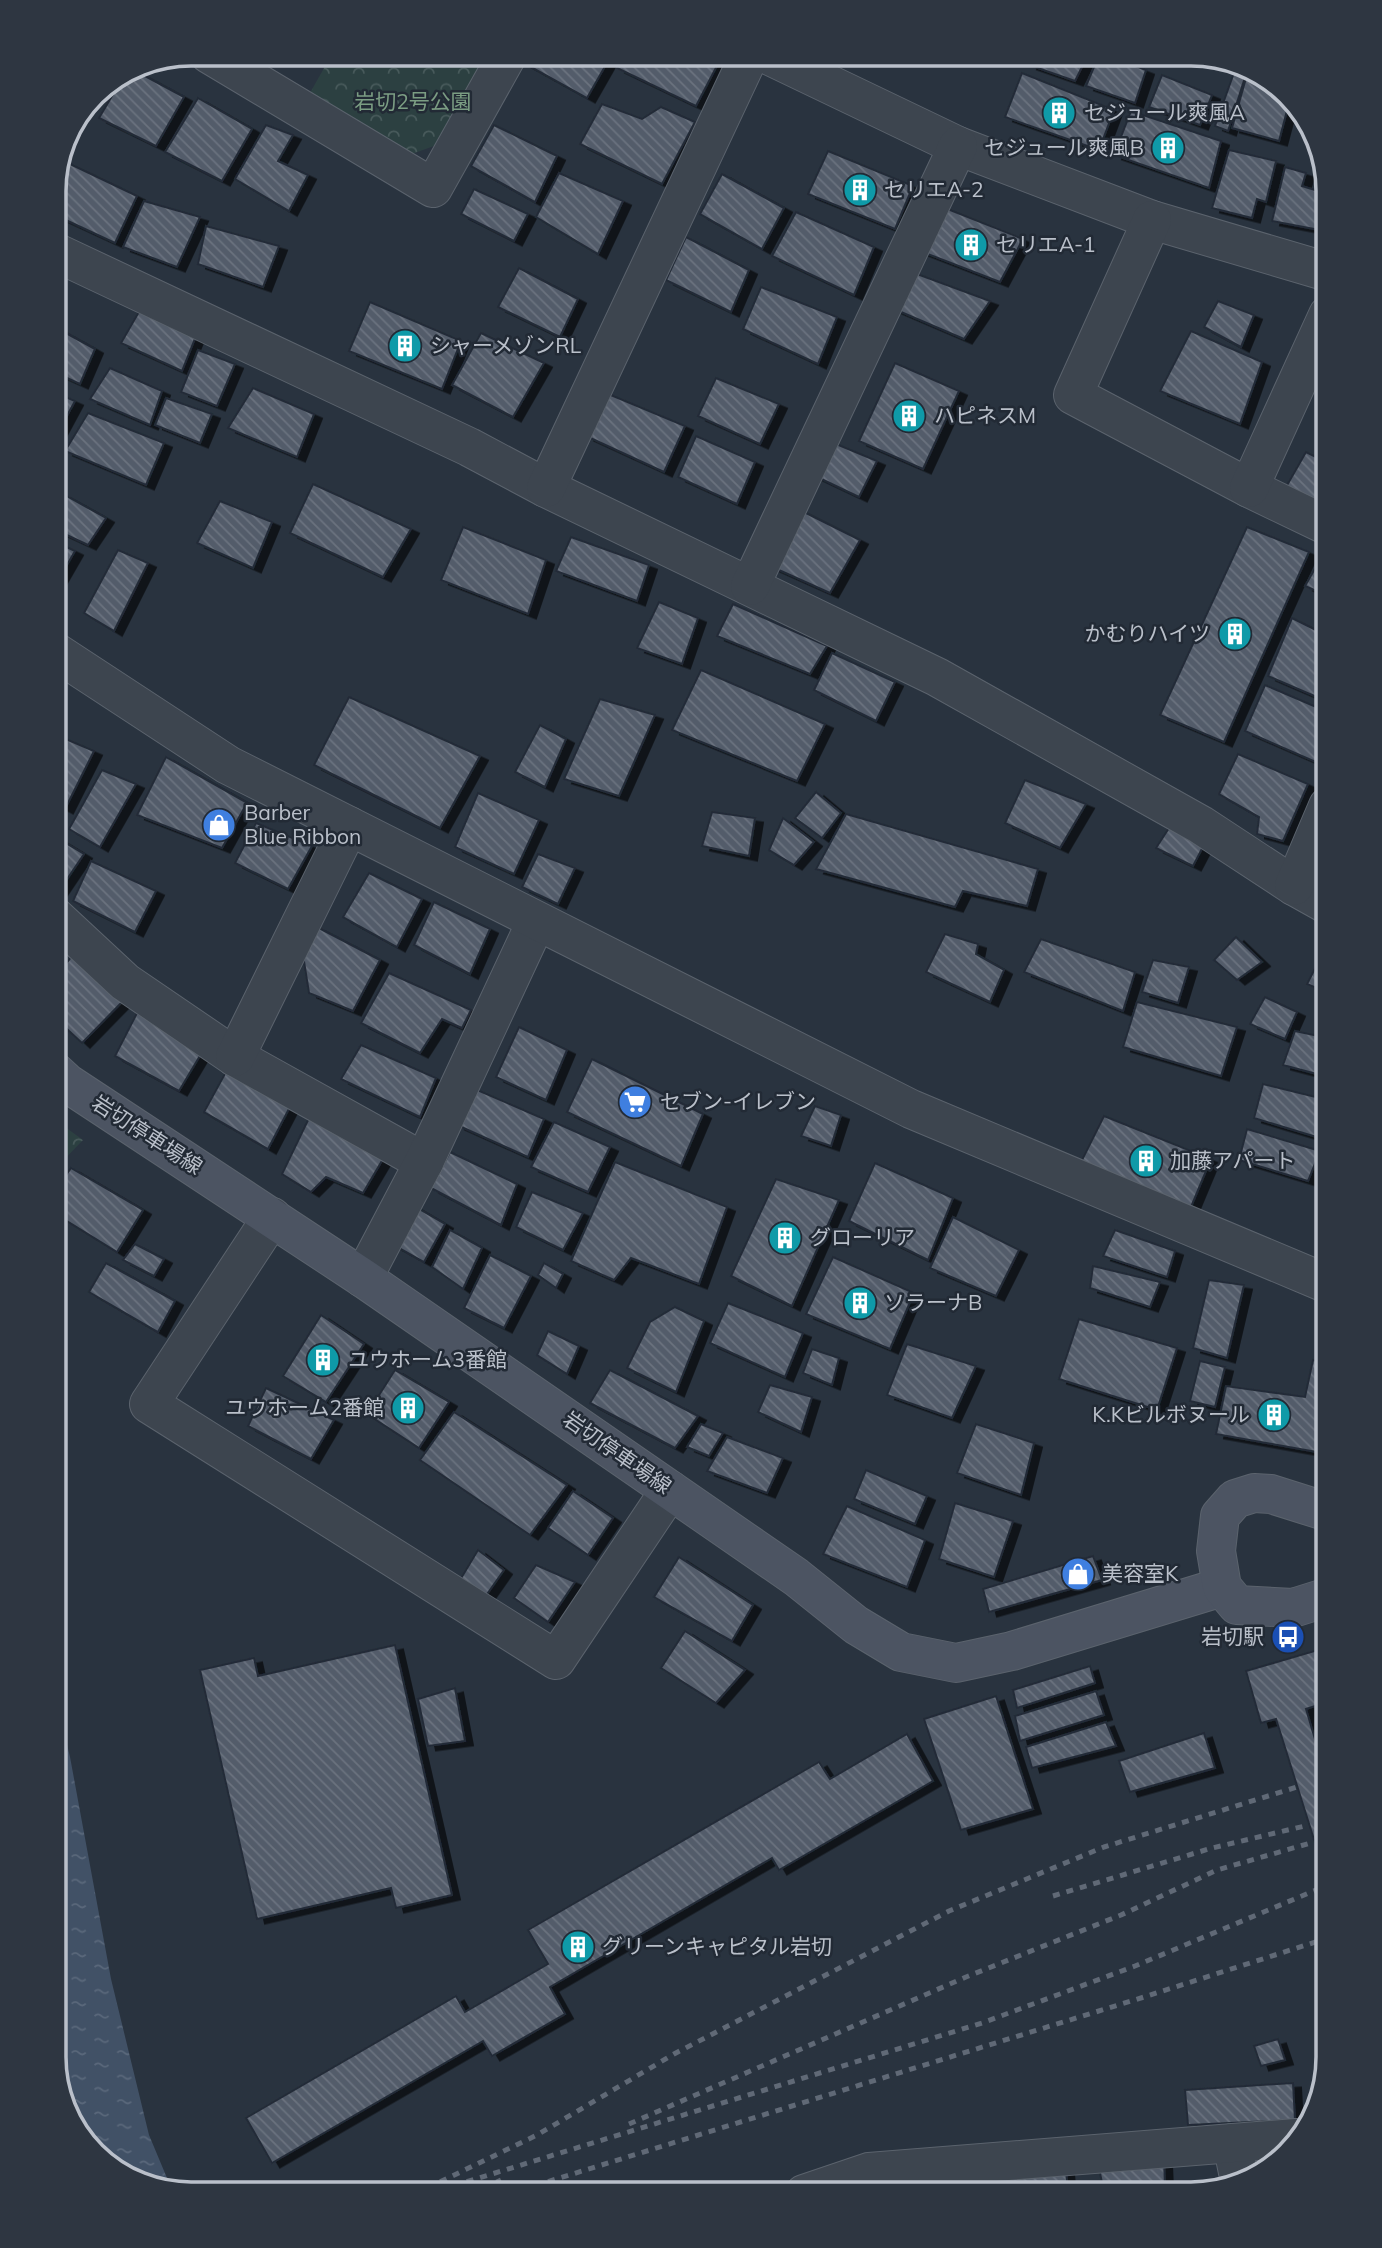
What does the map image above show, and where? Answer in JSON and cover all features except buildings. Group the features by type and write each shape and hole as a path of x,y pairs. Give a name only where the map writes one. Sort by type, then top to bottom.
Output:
{"main road":[{"name":"岩切停車場線","path":"67,1083 363,1278 796,1577 856,1625 901,1652 956,1663 1012,1651 1222,1587"},
{"path":"1316,1508 1270,1494 1254,1493 1235,1499 1220,1516 1216,1551 1222,1587 1237,1605 1293,1608 1316,1601"}],"street":[{"path":"229,66 433,188 501,66"},
{"path":"546,488 744,67"},
{"path":"792,67 958,146 1152,220 1316,268"},
{"path":"750,586 958,146"},
{"path":"1152,220 1073,395 1316,520"},
{"path":"67,258 469,447 546,488 937,677 1201,825 1316,898"},
{"path":"1249,488 1316,341"},
{"path":"67,659 228,765 911,1109 1316,1279"},
{"path":"235,1057 349,826"},
{"path":"1294,886 1316,834"},
{"path":"363,1278 424,1162 536,922"},
{"path":"67,928 125,982 235,1057 424,1162"},
{"path":"272,1217 149,1404 555,1660 670,1489"},
{"path":"840,2182 869,2172 976,2179 1232,2143 1285,2139"},
{"path":"1232,2143 1238,2172"}],"green space":[{"name":"岩切2号公園","path":"325,66 486,66 445,142 409,155 310,93"},
{"path":"66,1128 83,1140 66,1157"}],"water":[{"path":"66,1741 111,1979 149,2135 167,2179 136,2169 109,2151 97,2139 79,2112 69,2081 66,2057"}],"railway":[{"path":"441,2181 537,2135 674,2054 949,1911 1104,1847 1297,1787"},
{"path":"1053,1896 1212,1848 1309,1825"},
{"path":"629,2124 966,1977 1121,1915 1217,1870 1314,1842"},
{"path":"468,2181 982,2023 1135,1966 1316,1890"},
{"path":"549,2181 1316,1942"}],"place":[{"name":"セジュール爽風A","path":"1059,113"},
{"name":"セジュール爽風B","path":"1168,148"},
{"name":"セリエA-2","path":"860,190"},
{"name":"セリエA-1","path":"971,245"},
{"name":"シャーメゾンRL","path":"405,346"},
{"name":"ハピネスM","path":"909,416"},
{"name":"かむりハイツ","path":"1235,634"},
{"name":"Barber Blue Ribbon","path":"219,825"},
{"name":"セブン-イレブン","path":"635,1102"},
{"name":"加藤アパート","path":"1146,1161"},
{"name":"グローリア","path":"785,1238"},
{"name":"ソラーナB","path":"860,1303"},
{"name":"ユウホーム3番館","path":"323,1360"},
{"name":"ユウホーム2番館","path":"408,1408"},
{"name":"K.Kビルボヌール","path":"1274,1415"},
{"name":"美容室K","path":"1078,1574"},
{"name":"岩切駅","path":"1288,1637"},
{"name":"グリーンキャピタル岩切","path":"578,1947"}]}
